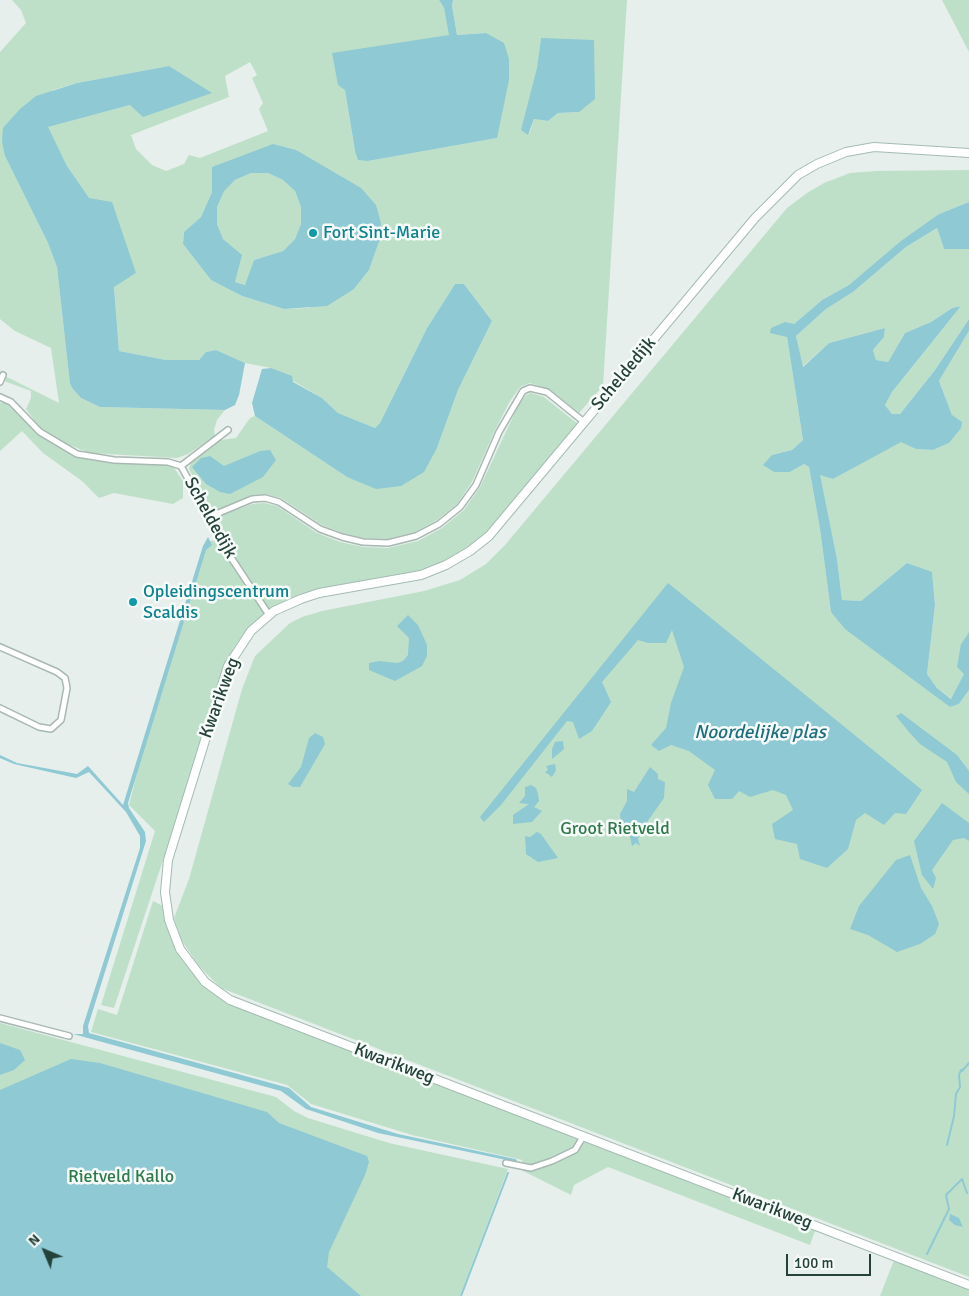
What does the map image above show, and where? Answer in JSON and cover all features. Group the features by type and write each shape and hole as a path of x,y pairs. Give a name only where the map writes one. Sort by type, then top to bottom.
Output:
{"street":[{"name":"Scheldedijk","path":"0,397 11,402 36,429 77,454 114,460 168,462 181,466 230,556 272,613 319,593 421,575 446,565 470,551 489,536 755,218 798,175 817,164 846,152 874,147 969,153"},
{"path":"0,382 3,375"},
{"path":"209,517 252,499 265,498 279,502 320,529 342,537 363,542 388,543 416,536 439,524 460,507 476,485 499,432 523,391 530,388 547,392 584,422"},
{"path":"181,466 228,430"},
{"name":"Kwarikweg","path":"272,613 251,631 228,666 168,860 165,892 169,920 186,959 205,982 218,992 246,1007 969,1284"},
{"path":"0,647 57,672 65,678 67,688 61,720 51,729 39,727 0,708"},
{"path":"0,1018 69,1036"},
{"path":"506,1163 531,1168 552,1161 575,1150 583,1137"}],"green space":[{"path":"12,0 439,0 444,8 450,35 345,90 355,151 368,161 497,138 486,33 457,35 452,6 453,0 627,0 603,386 579,413 549,389 530,383 520,387 510,401 495,430 472,482 457,504 437,520 415,532 387,539 364,538 343,533 322,525 281,498 265,494 252,495 212,512 189,469 191,461 221,440 236,438 250,418 255,416 347,477 437,448 458,390 492,321 464,284 455,284 427,328 380,423 375,428 338,413 322,398 271,368 245,363 216,350 206,352 199,360 166,360 119,351 114,286 136,273 67,166 47,127 130,105 169,66 77,83 53,90 5,156 48,243 57,267 70,384 81,398 100,407 225,410 217,420 214,430 215,436 188,454 177,458 90,453 67,444 40,428 26,409 31,398 31,391 4,381 5,376 59,403 51,348 15,331 0,319 0,52 26,23 21,10","holes":["541,38 579,112 558,113 548,121 534,119 529,135","250,62 257,75 252,78 263,103 259,109 268,131 200,158 189,155 184,164 166,171 152,165 136,149 131,135 229,97 225,76","296,150 379,242 369,270 354,289 308,308 284,309 242,296 211,280 183,244 184,232 201,217 212,192 212,167","260,451 206,484 224,467"]},
{"path":"942,0 969,0 969,52"},
{"name":"Groot Rietveld","path":"969,170 969,202 939,214 849,285 822,300 794,324 787,337 803,440 792,450 772,455 790,472 804,464 809,467 820,529 831,612 950,707 959,704 969,690 969,1277 221,988 199,966 182,941 174,918 189,879 242,689 255,656 290,623 302,617 322,611 424,591 460,580 486,564 505,545 787,208 807,193 824,183 850,173"},
{"path":"251,173 268,173 283,180 295,191 301,207 301,224 295,239 283,251 254,260 246,285 235,282 235,251 223,239 217,224 217,207 223,191 235,180"},
{"path":"937,228 944,249 969,249 969,319 935,370 900,414 892,414 885,405 892,392 961,306 952,308 931,322 905,333 888,362 876,360 873,350 884,337 885,328 829,343 802,367 796,336 826,309 853,292 906,247"},
{"path":"969,331 969,632 961,644 964,674 952,699 937,688 927,674 935,605 932,573 907,563 861,601 842,600 837,559 819,474 833,479 901,441 916,449 933,450 949,443 952,415 939,381"},
{"path":"531,393 544,397 578,424 486,533 468,548 444,562 420,572 318,589 284,601 267,612 248,629 237,643 224,665 171,836 114,1008 101,1005 155,831 129,805 158,691 207,542 225,538 214,518 252,504 264,503 277,506 317,533 340,542 363,547 388,548 418,541 442,528 464,510 480,487 518,406 526,395"},
{"path":"4,402 18,411 43,437 85,459 108,463 172,465 183,481 183,498 173,504 114,493 99,498 82,481 43,453 22,431 0,451 0,403"},
{"path":"153,901 163,906 172,939 183,961 203,984 228,1003 815,1231 810,1245 608,1167 574,1185 571,1195 523,1171 522,1160 412,1135 311,1104 287,1085 91,1032 98,1009 117,1015"},
{"name":"Rietveld Kallo","path":"0,1023 276,1097 294,1111 308,1118 389,1143 508,1169 460,1296 0,1296"},
{"path":"894,1260 969,1289 969,1296 880,1296"}],"water":[{"path":"439,0 453,0 452,6 457,35 486,33 504,43 509,59 509,80 497,138 368,161 358,160 345,90 338,85 332,53 449,35 444,8"},
{"path":"541,38 594,40 595,99 579,112 558,113 548,121 534,119 528,135 521,130 537,68"},
{"path":"169,66 212,93 143,117 130,105 48,127 67,166 89,198 112,202 136,273 114,287 119,351 166,360 199,360 206,352 216,350 245,363 239,395 235,405 225,410 100,407 81,398 73,389 70,384 57,267 48,243 5,156 2,142 3,128 20,109 36,96 77,83"},
{"path":"273,144 296,150 361,188 376,205 381,223 379,242 369,270 354,289 327,306 284,309 242,296 211,280 183,244 184,232 201,217 212,192 212,167","holes":["251,173 268,173 283,180 295,191 301,207 301,224 295,239 283,251 254,260 245,285 235,282 242,255 223,239 217,224 217,207 224,191 235,180"]},
{"path":"969,202 969,249 944,249 937,228 906,247 853,292 826,309 796,336 803,367 829,343 885,328 884,337 873,350 876,360 888,362 905,333 931,322 952,308 961,306 892,392 885,405 892,414 900,414 935,370 969,319 969,331 939,381 952,415 962,422 961,428 949,443 933,450 916,449 901,442 833,479 820,475 837,559 842,600 861,601 907,563 932,572 935,605 927,674 937,688 951,699 964,674 957,667 961,644 969,632 969,690 959,704 950,707 845,629 831,612 820,529 809,467 804,464 790,472 774,472 763,465 772,455 792,450 803,440 787,337 770,333 771,328 785,322 794,324 822,300 849,285 901,241 939,214"},
{"path":"455,284 464,284 492,321 458,390 437,448 424,472 401,486 376,489 347,477 255,416 252,403 262,369 271,368 292,376 293,382 322,398 338,413 375,428 380,423 427,328"},
{"path":"270,450 276,460 263,477 230,494 220,492 206,484 192,467 201,458 210,456 224,466 260,451"},
{"path":"208,537 212,545 206,550 128,803 129,808 145,832 146,841 88,1026 89,1033 289,1088 311,1107 398,1134 515,1159 517,1160 516,1162 378,1133 306,1109 281,1091 73,1034 83,1034 83,1026 140,848 140,836 126,812 89,772 76,778 14,764 0,758 0,755 17,763 77,774 88,766 123,805 203,546"},
{"name":"Noordelijke plas","path":"668,583 922,790 906,814 895,813 884,825 865,813 856,820 848,849 827,868 800,859 797,844 775,839 772,824 793,810 786,795 773,790 750,797 739,791 732,799 715,799 708,785 715,770 689,751 671,745 659,751 651,745 666,728 671,703 684,667 672,630 666,643 648,643 638,640 602,682 611,702 592,731 579,739 573,722 567,721 501,805 484,822 480,817"},
{"path":"408,615 418,625 427,645 427,656 422,666 395,681 369,670 369,663 379,661 397,663 403,661 408,655 409,638 397,626"},
{"path":"901,713 957,755 969,771 969,794 956,782 947,762 920,744 909,732 896,716"},
{"path":"315,733 323,737 325,744 300,787 293,787 288,784 301,767 309,738"},
{"path":"563,741 564,749 552,759 552,749 555,742"},
{"path":"555,764 556,770 552,777 545,772 548,770 546,766"},
{"path":"650,767 658,774 658,779 665,782 664,798 642,829 638,839 640,846 636,843 632,846 630,837 621,823 620,814 627,801 627,789 634,792"},
{"path":"531,785 536,788 539,801 534,807 542,811 532,822 513,824 513,815 529,804 519,803 525,796 525,787"},
{"path":"942,803 969,823 969,841 964,838 953,840 932,870 936,878 933,889 922,875 914,841"},
{"path":"537,832 541,834 558,858 538,862 526,854 525,836 530,837"},
{"path":"910,855 921,888 932,906 939,924 935,934 920,944 897,952 868,935 850,929 859,906 896,860"},
{"path":"0,1043 20,1050 25,1060 14,1070 0,1075"},
{"name":"Rietveld Kallo","path":"71,1059 100,1063 267,1112 279,1123 367,1156 369,1162 365,1175 329,1252 327,1267 361,1296 0,1296 0,1090"},
{"path":"950,1214 959,1218 963,1227 955,1225 949,1220"}],"waterway":[{"path":"947,1145 954,1116 956,1094 960,1087 959,1075 961,1070 969,1063"},
{"path":"461,1296 508,1173"},
{"path":"927,1254 949,1209 946,1195 962,1179 967,1193"}],"place":[{"name":"Fort Sint-Marie","path":"313,233"},
{"name":"Opleidingscentrum Scaldis","path":"133,602"}]}
